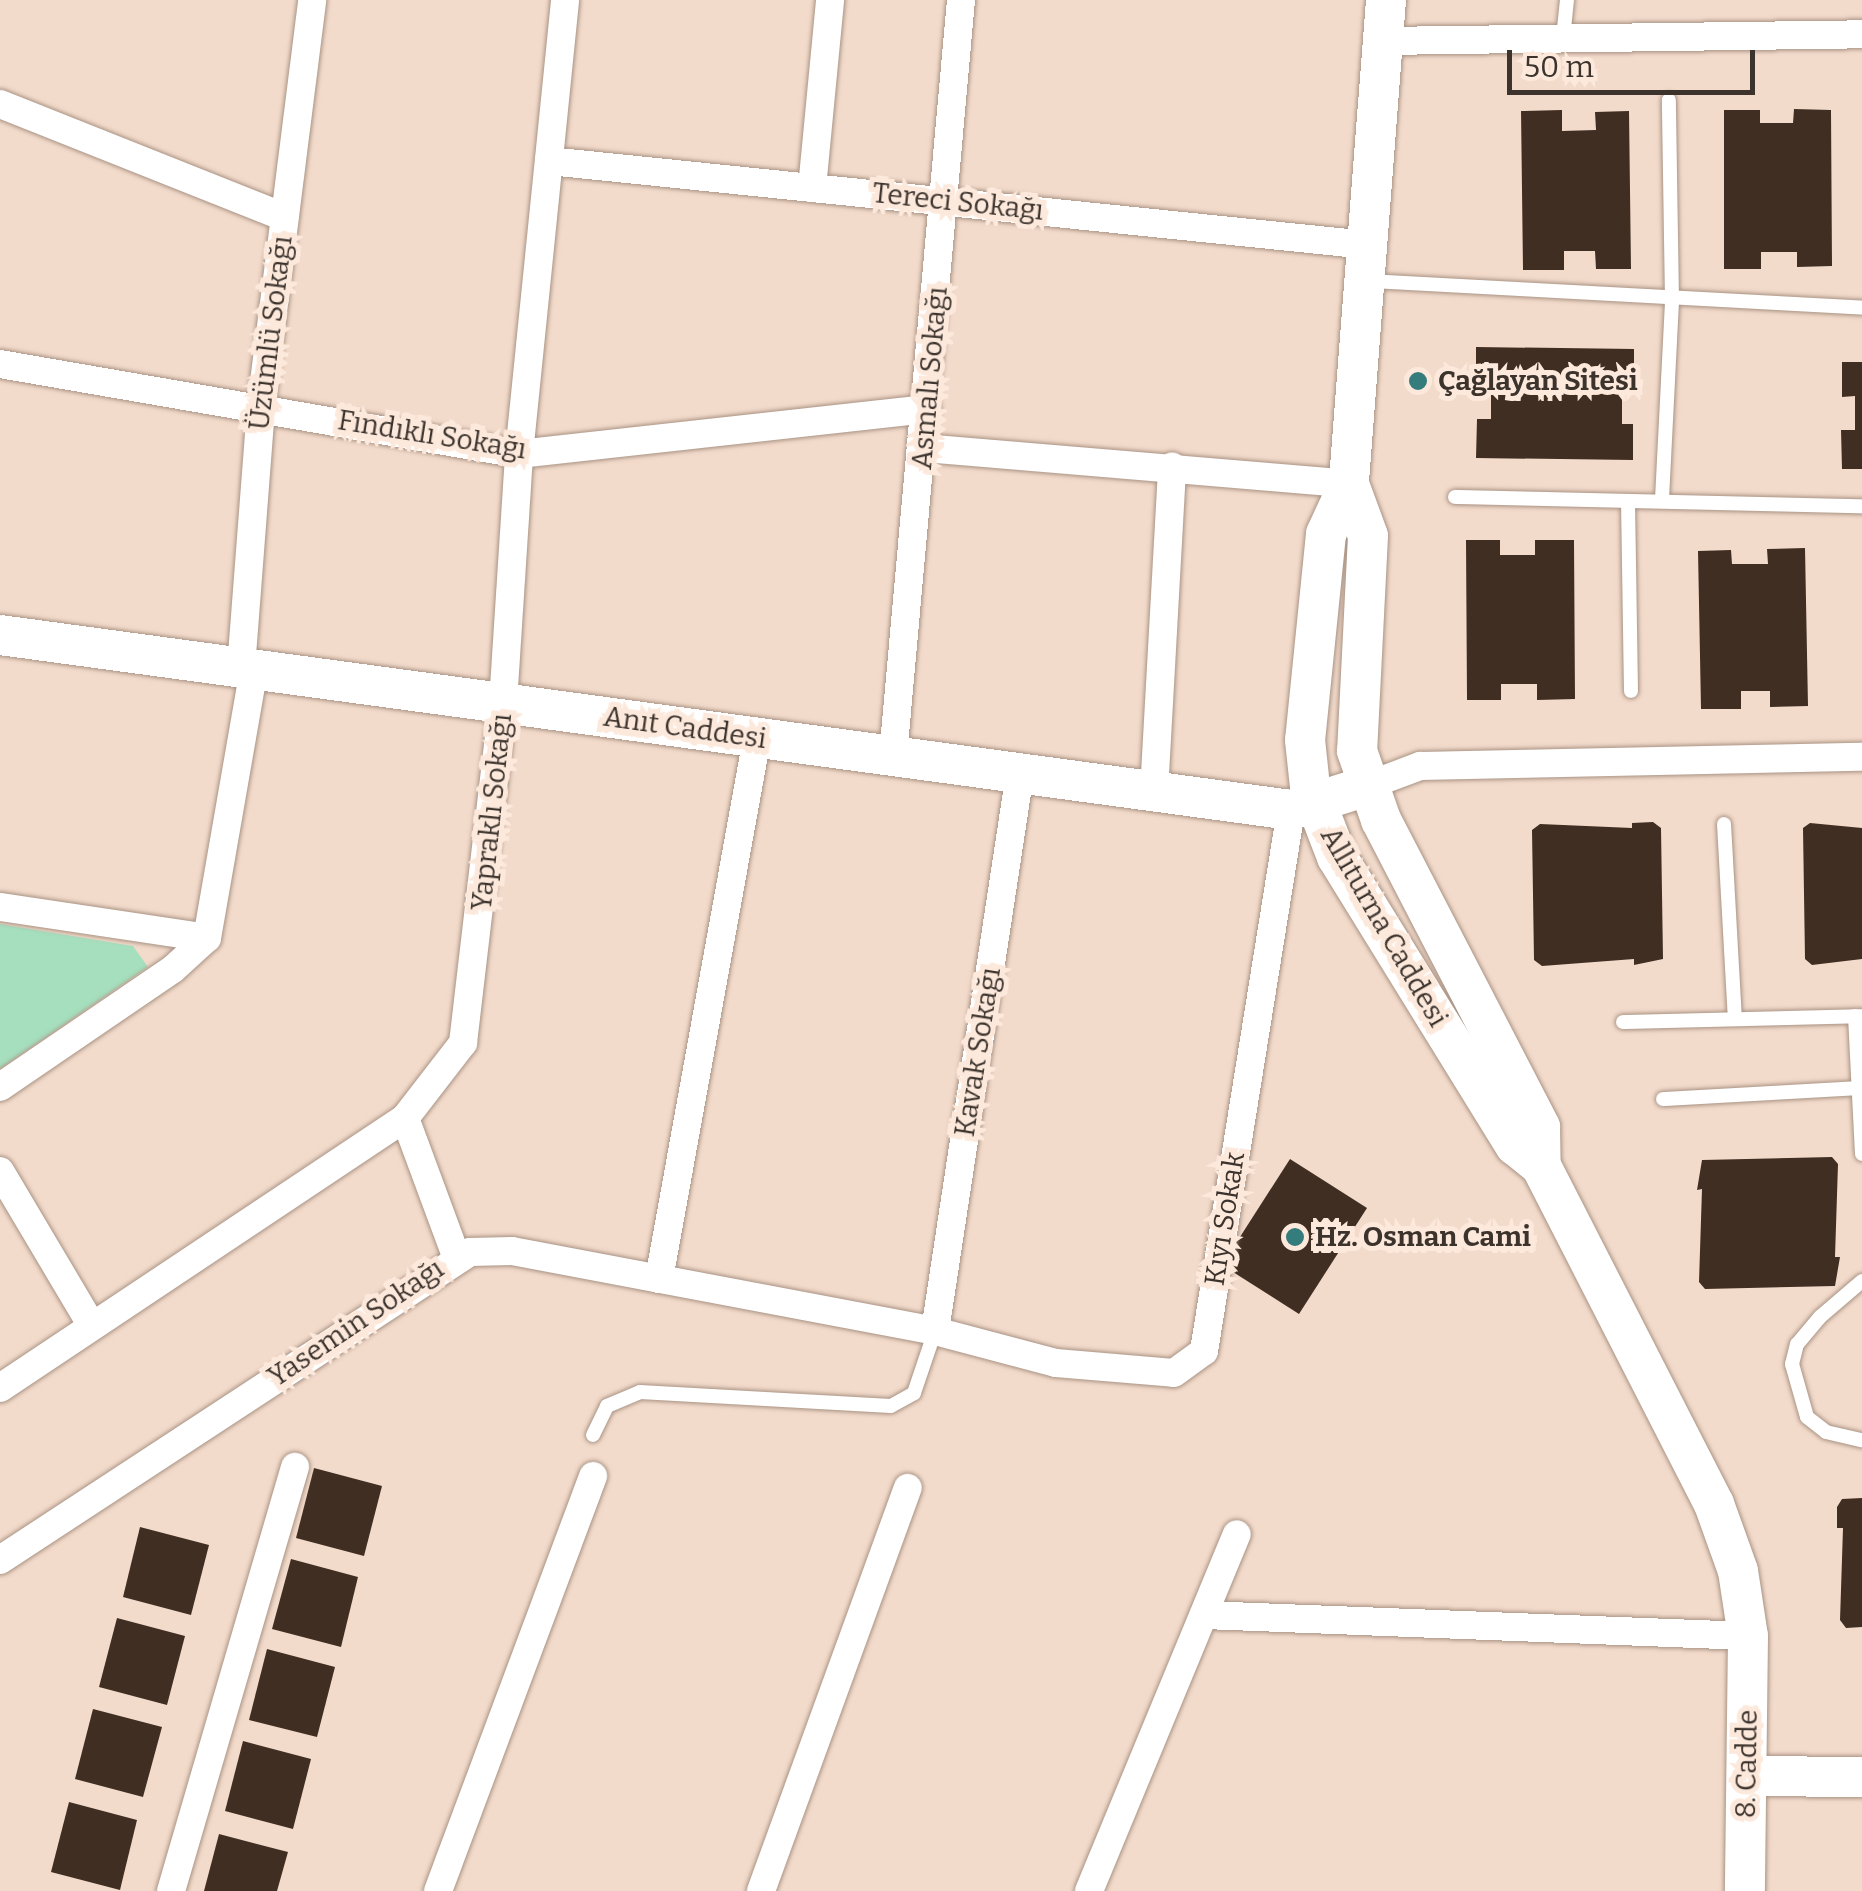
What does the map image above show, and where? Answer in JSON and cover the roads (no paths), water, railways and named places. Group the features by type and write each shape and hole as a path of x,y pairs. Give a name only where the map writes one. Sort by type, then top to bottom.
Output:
{"main road":[{"name":"Allıturna Caddesi","path":"1386,0 1348,484 1326,534 1305,740 1303,806 1516,1145 1541,1166 1714,1504 1738,1571 1748,1636"},
{"name":"Allıturna Caddesi","path":"1348,484 1368,536 1357,750 1367,786 1540,1128 1541,1166"},
{"name":"Anıt Caddesi","path":"0,635 1154,792 1303,806 1367,786"},
{"name":"8. Cadde","path":"1745,1891 1748,1636"},
{"path":"1748,1776 1862,1778"}],"street":[{"name":"Üzümlü Sokağı","path":"207,938 247,668 261,406 312,0"},
{"name":"Yapraklı Sokağı","path":"0,1388 404,1118 450,1067 468,1029 504,703 519,454 565,0"},
{"path":"812,188 830,0"},
{"name":"Asmalı Sokağı","path":"893,756 947,201 961,0"},
{"path":"1382,41 1862,34"},
{"path":"0,104 284,218"},
{"name":"Tereci Sokağı","path":"549,161 947,201 1365,262"},
{"name":"Fındıklı Sokağı","path":"0,364 261,406 519,454 927,409"},
{"path":"924,448 1172,466 1348,484"},
{"path":"1154,792 1172,466"},
{"path":"660,1279 757,738"},
{"path":"1367,786 1420,766 1862,757"},
{"name":"Kavak Sokağı","path":"936,1331 1020,773"},
{"name":"Kıyı Sokak","path":"936,1331 1056,1364 1174,1373 1204,1350 1303,806"},
{"path":"0,907 207,938"},
{"path":"0,1087 173,969 207,938"},
{"path":"404,1118 456,1256"},
{"path":"0,1172 92,1326"},
{"name":"Yasemin Sokağı","path":"0,1560 456,1256 512,1250 936,1331"},
{"path":"171,1891 295,1466"},
{"path":"438,1891 593,1476"},
{"path":"761,1891 908,1488"},
{"path":"1089,1891 1238,1534"},
{"path":"1204,1615 1748,1636"}],"lane":[{"path":"1563,38 1567,0"},
{"path":"1662,499 1672,302 1668,100"},
{"path":"1365,262 1672,302 1862,308"},
{"path":"1455,496 1862,506"},
{"path":"1628,500 1631,691"},
{"path":"1724,824 1735,1018"},
{"path":"1623,1022 1859,1016 1862,1154"},
{"path":"1663,1099 1859,1089"},
{"path":"1862,1280 1820,1316 1797,1344 1792,1364 1807,1417 1826,1432 1862,1440"},
{"path":"593,1435 608,1406 640,1392 891,1406 914,1393 936,1331"}],"place":[{"name":"Çağlayan Sitesi","path":"1418,381"},
{"name":"Hz. Osman Cami","path":"1295,1237"}]}
